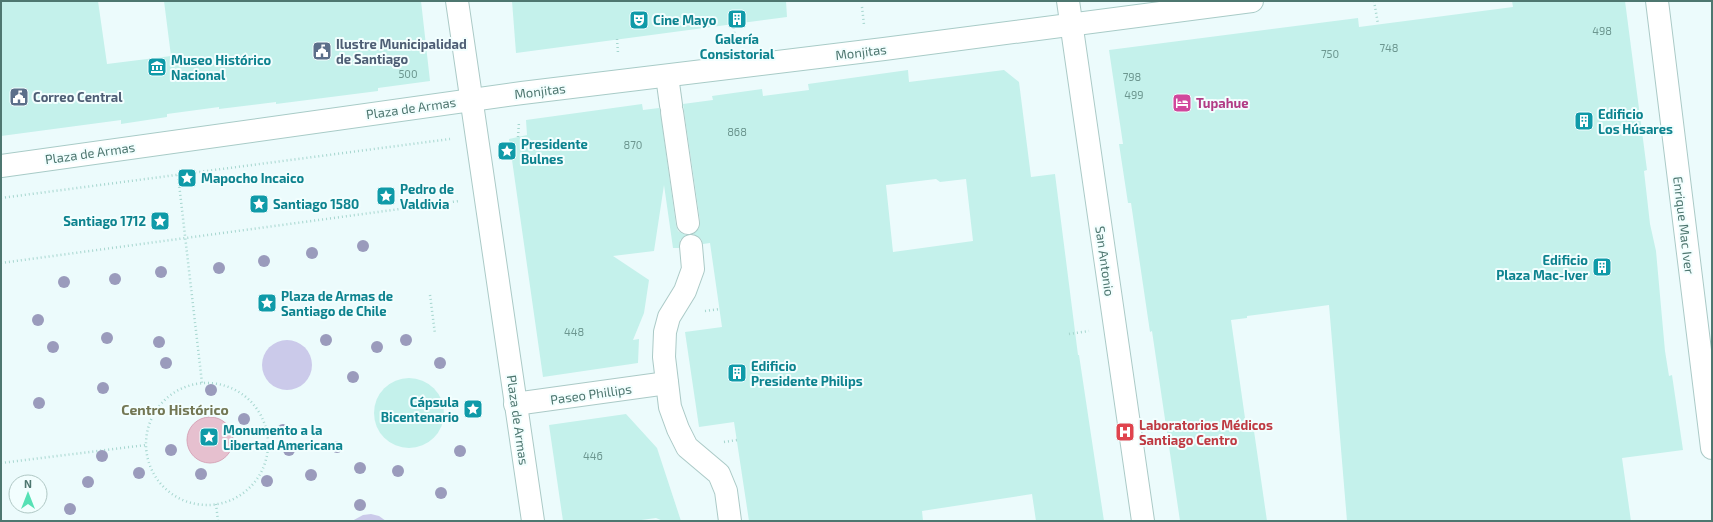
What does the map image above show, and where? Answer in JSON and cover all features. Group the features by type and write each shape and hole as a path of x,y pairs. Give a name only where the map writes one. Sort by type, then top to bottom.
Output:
{"street":[{"path":"457,1 471,100"},
{"name":"San Antonio","path":"1068,1 1143,521"},
{"name":"Monjitas","path":"471,100 884,49 1252,1"},
{"name":"Enrique Mac Iver","path":"1656,1 1712,448"},
{"path":"667,76 688,223"},
{"name":"Plaza de Armas","path":"1,166 471,100 533,521"},
{"path":"691,246 692,269 685,291 669,317 665,332 664,357 670,407 678,429 687,447 719,474 726,491 730,521"},
{"name":"Paseo Phillips","path":"515,404 667,384"}],"path":[{"path":"1374,1 1378,24"},
{"path":"1,198 476,136"},
{"path":"178,175 202,384"},
{"path":"1,262 486,197"},
{"path":"430,295 435,334"},
{"path":"202,384 218,384 233,389 246,397 256,408 264,422 268,437 268,452 263,468 256,481 244,492 231,500 216,504 201,504 187,501 174,495 154,474 148,460 146,446 148,430 153,416 162,403 173,393 187,387 202,384"},
{"path":"1,463 146,446"},
{"path":"216,504 218,521"}],"shaded area":[{"path":"282,340 292,340 305,347 312,360 312,370 305,383 292,390 282,390 273,386 266,379 262,370 262,360 266,351 273,344"},
{"path":"210,417 223,421 229,427 233,440 229,453 223,459 210,463 197,459 191,453 187,440 191,427 197,421"},
{"path":"371,514 379,516 386,521 352,521 363,515"}],"building":[{"path":"1,1 98,1 107,64 171,56 164,1 421,1 430,81 378,88 378,91 276,104 276,102 219,109 219,107 167,114 167,117 121,124 121,120 1,136"},
{"path":"512,1 786,1 787,17 516,53"},
{"path":"1512,1 1625,1 1647,170 1644,171 1650,224 1656,251 1665,351 1669,376 1672,375 1683,450 1622,458 1631,521 1347,521 1329,305 1247,316 1247,318 1231,320 1247,432 1254,431 1267,521 1180,521 1152,331 1150,332 1131,203 1128,203 1119,144 1123,144 1109,50 1358,18 1359,27 1513,7"},
{"path":"908,70 909,82 1004,70 1019,82 1031,177 1055,174 1078,355 1104,521 1036,521 1032,494 922,511 923,521 749,521 734,422 699,427 685,332 722,327 710,243 703,244 701,239 693,234 699,228 700,221 683,104 713,100 712,96 762,89 763,96 809,90 808,84","holes":["936,179 940,182 966,179 973,241 893,252 886,185"]},
{"path":"642,104 643,110 659,108 660,110 676,225 678,231 686,235 680,240 679,248 673,248 664,185 654,251 613,256 649,280 644,313 633,340 639,339 638,363 543,377 509,139 527,135 526,120"},
{"path":"409,378 422,381 434,388 441,400 444,413 441,426 434,438 422,445 409,448 396,445 384,438 377,426 374,413 377,400 384,388 396,381"},
{"path":"626,414 657,448 681,521 663,521 656,518 634,521 563,521 549,425"}],"place":[{"name":"Galería Consistorial","path":"737,19"},
{"name":"Cine Mayo","path":"639,20"},
{"name":"Ilustre Municipalidad de Santiago","path":"322,51"},
{"name":"Museo Histórico Nacional","path":"157,67"},
{"name":"Correo Central","path":"19,97"},
{"name":"Tupahue","path":"1182,103"},
{"name":"Edificio Los Húsares","path":"1584,121"},
{"name":"Presidente Bulnes","path":"507,151"},
{"name":"Mapocho Incaico","path":"187,178"},
{"name":"Pedro de Valdivia","path":"386,196"},
{"name":"Santiago 1580","path":"259,204"},
{"name":"Santiago 1712","path":"160,221"},
{"name":"Edificio Plaza Mac-Iver","path":"1602,267"},
{"name":"Plaza de Armas de Santiago de Chile","path":"267,303"},
{"name":"Edificio Presidente Philips","path":"737,373"},
{"name":"Cápsula Bicentenario","path":"473,409"},
{"name":"Laboratorios Médicos Santiago Centro","path":"1125,432"},
{"name":"Monumento a la Libertad Americana","path":"209,437"}],"district":[{"name":"Centro Histórico","path":"175,410"}]}
